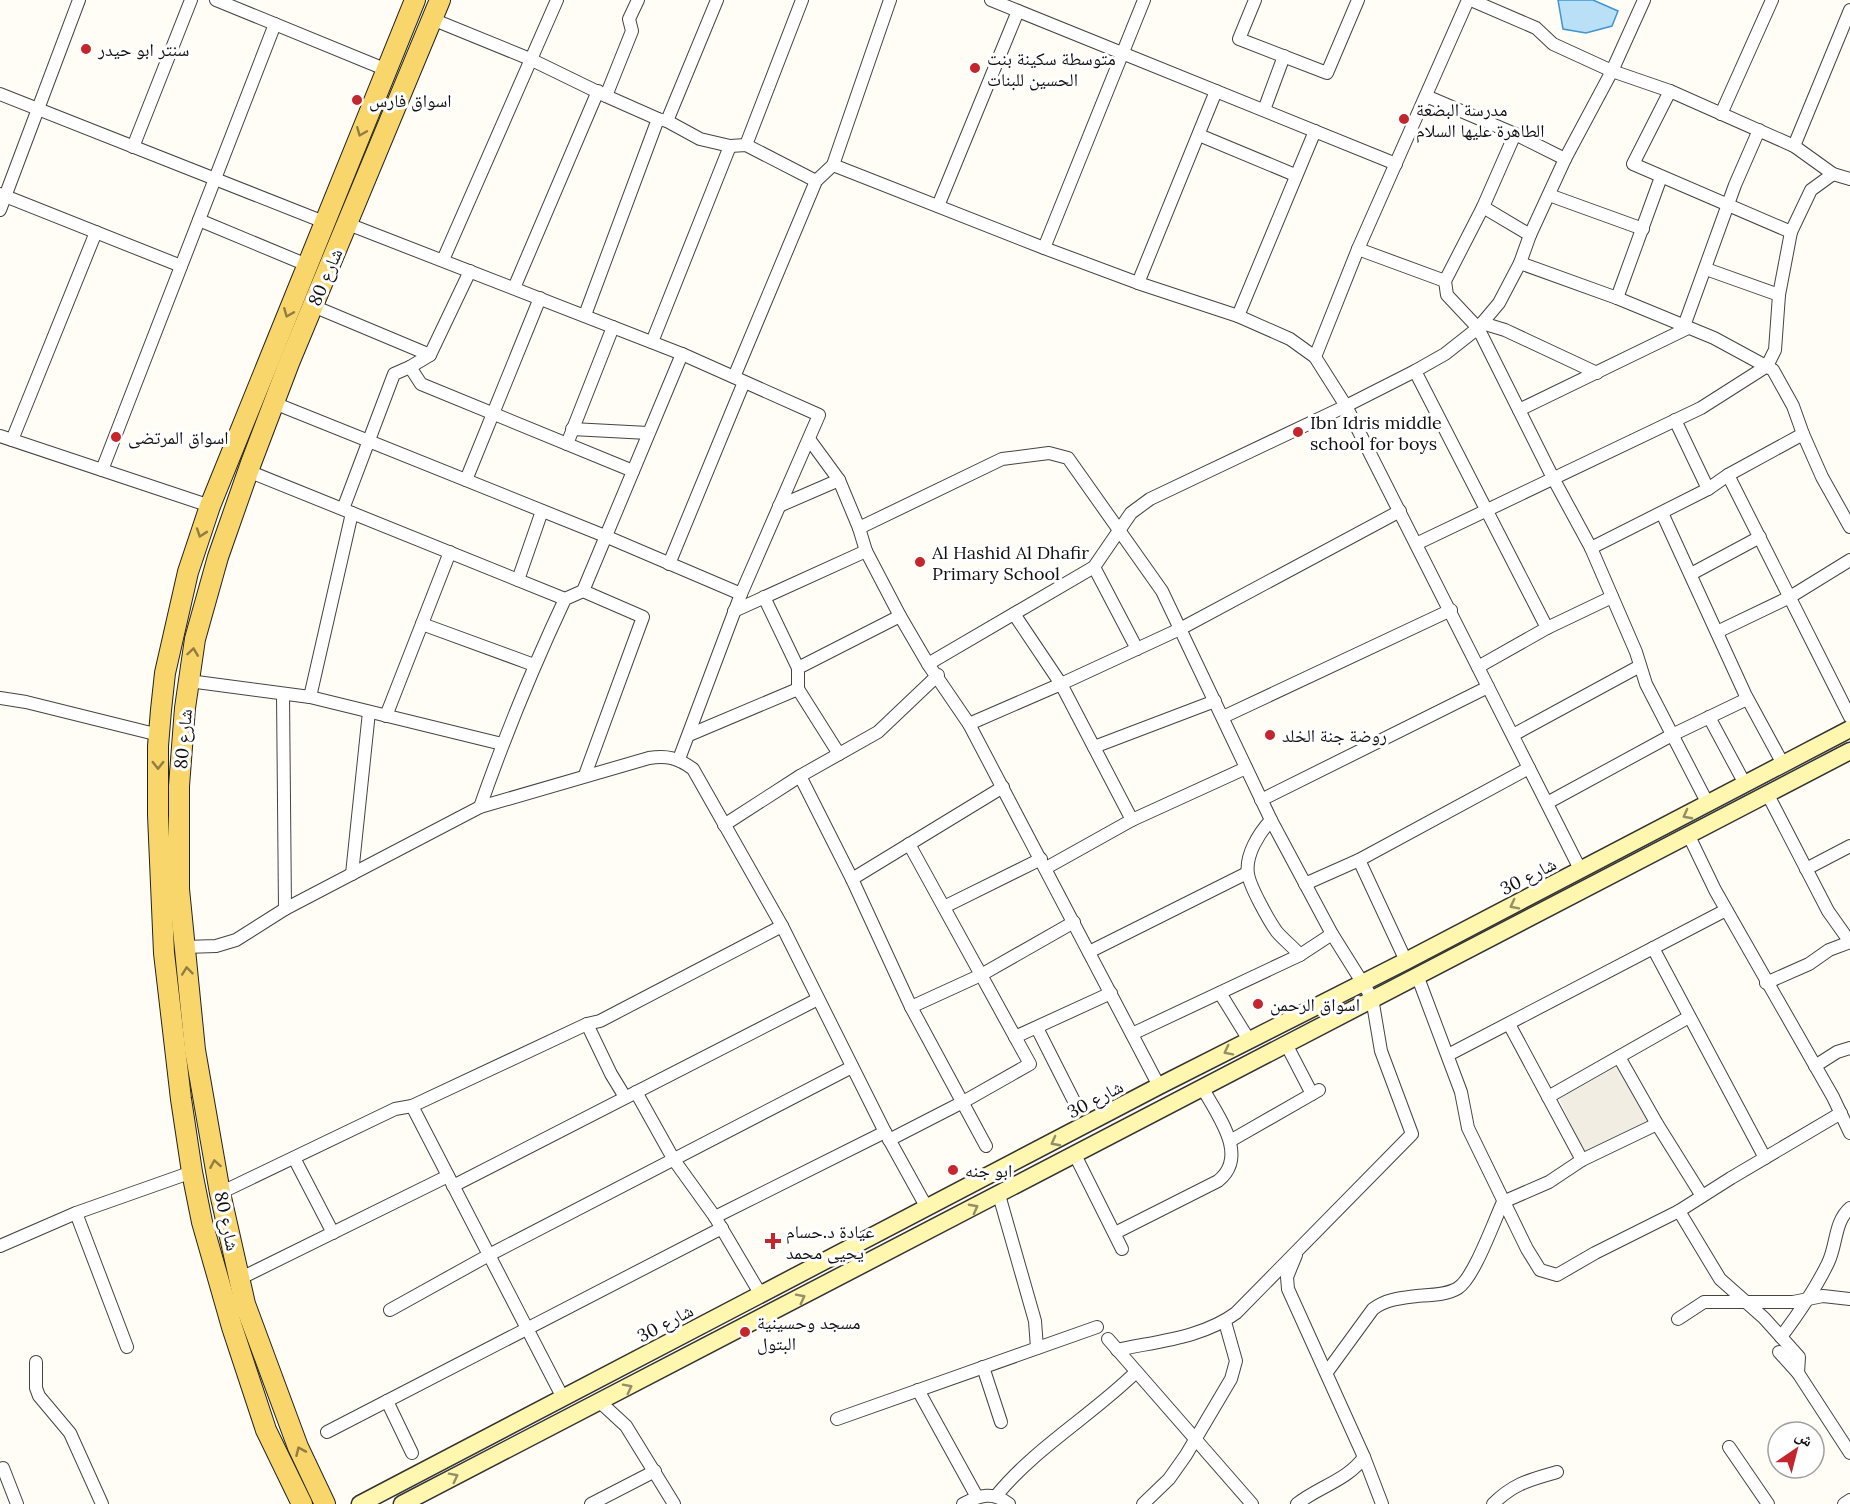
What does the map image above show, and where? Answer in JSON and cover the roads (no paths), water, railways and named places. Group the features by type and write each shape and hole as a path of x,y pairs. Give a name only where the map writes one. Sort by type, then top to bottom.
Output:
{"main road":[{"name":"شارع 80","path":"302,1504 266,1430 232,1327 202,1222 192,1172 164,953 158,814 159,735 165,673 188,572 210,506 415,0"},
{"name":"شارع 80","path":"327,1502 298,1447 245,1304 220,1193 195,1050 179,889 179,786 195,639 218,557 274,403 440,0"},
{"path":"397,46 398,51 408,57 414,56 418,51"},
{"path":"377,94 390,89 394,92 397,102"}],"street":[{"path":"0,210 3,195 39,110 79,0"},
{"path":"133,147 191,0"},
{"path":"216,0 387,70"},
{"path":"443,260 556,0"},
{"path":"514,288 632,31 629,19 638,0"},
{"path":"585,315 662,120 717,0"},
{"path":"746,145 802,0"},
{"path":"669,564 816,181 833,165 890,0"},
{"path":"991,0 1396,164"},
{"path":"1044,248 1144,0"},
{"path":"1255,0 1239,39 1327,73 1358,0"},
{"path":"1315,357 1358,249 1470,0 1536,28 1553,44 1612,71 1670,91 1794,146 1833,174 1850,180"},
{"path":"928,664 1094,567 1131,513 1150,499 1415,371 1445,354 1480,325 1499,303 1520,263 1548,195 1612,71 1644,0"},
{"path":"1721,114 1772,0"},
{"path":"1794,146 1850,10"},
{"path":"938,206 1018,11"},
{"path":"432,19 530,59 700,139 730,147 746,145 816,181"},
{"path":"102,470 276,24"},
{"path":"1264,110 1284,56"},
{"path":"1138,283 1216,91"},
{"path":"1670,91 1634,164 1791,232"},
{"path":"0,94 324,222"},
{"path":"1426,96 1515,134 1565,159"},
{"path":"1519,410 1686,327 1735,185 1759,130"},
{"path":"1238,316 1315,131"},
{"path":"1515,134 1483,207 1445,281 1447,295 1480,325 1552,478 1591,548 1641,666 1646,684 1708,804"},
{"path":"1199,135 1295,176"},
{"path":"652,342 730,147"},
{"path":"833,165 1044,248 1138,283 1238,316 1290,339 1315,357 1346,406 1581,871"},
{"path":"1416,544 1701,408 1767,366 1775,350 1779,295 1791,232 1811,190 1833,174"},
{"path":"1617,298 1661,177"},
{"path":"3,195 181,266"},
{"path":"1548,195 1643,229"},
{"path":"1483,207 1530,235"},
{"path":"199,220 307,265"},
{"path":"348,224 682,354 819,415 734,611 679,759"},
{"path":"96,232 6,438 210,506"},
{"path":"1358,249 1445,281"},
{"path":"1520,263 1617,298 1714,338 1773,370 1793,406 1822,477 1850,527"},
{"path":"1706,269 1779,295"},
{"path":"310,698 348,511 368,440 394,374 430,355 470,271"},
{"path":"466,480 540,298"},
{"path":"313,306 430,355"},
{"path":"1480,325 1505,330 1597,373"},
{"path":"567,444 613,327"},
{"path":"480,807 534,664 565,599 583,591 682,354"},
{"path":"410,367 421,384 633,471"},
{"path":"1415,371 1546,628"},
{"path":"274,403 605,536 741,594"},
{"path":"1675,420 1708,489"},
{"path":"572,429 648,434"},
{"path":"1591,548 1708,489 1728,475 1803,434"},
{"path":"809,439 838,480 859,528 866,551 900,616 928,664 938,675 969,724 1159,1086"},
{"path":"859,528 1002,459 1049,453 1068,459 1162,591 1270,820 1332,934 1372,998 1382,1051 1412,1134 1225,1322 1197,1333 1117,1350"},
{"path":"248,471 565,599"},
{"path":"1728,475 1850,717"},
{"path":"779,506 838,480"},
{"path":"518,580 542,511"},
{"path":"969,724 1180,629 1400,511"},
{"path":"1662,513 1747,699 1783,764"},
{"path":"1691,574 1760,537"},
{"path":"734,611 866,551"},
{"path":"386,716 450,552"},
{"path":"1717,632 1790,597 1850,560"},
{"path":"1094,567 1137,649"},
{"path":"583,591 643,617 585,776"},
{"path":"764,597 798,668 798,688 839,754"},
{"path":"1478,667 1546,628 1612,597"},
{"path":"1223,717 1451,610"},
{"path":"1014,614 1061,684 1132,820"},
{"path":"798,668 900,616"},
{"path":"422,624 534,664"},
{"path":"1513,735 1641,666"},
{"path":"724,825 800,776 878,732 938,675"},
{"path":"189,681 310,698 502,744"},
{"path":"1261,800 1488,687"},
{"path":"689,735 798,688"},
{"path":"283,694 285,909"},
{"path":"0,698 26,702 159,735"},
{"path":"1546,803 1672,735 1747,699"},
{"path":"1094,747 1215,701"},
{"path":"352,874 369,712"},
{"path":"1709,717 1745,784"},
{"name":"شارع 30","path":"360,1504 1159,1086 1581,871 1850,729"},
{"name":"شارع 30","path":"402,1504 883,1256 1372,998 1850,752"},
{"path":"185,947 216,946 236,940 285,909 480,807 656,757 679,759 693,769 782,926 887,1136 927,1208"},
{"path":"944,907 1044,864 1132,820 1246,768"},
{"path":"1305,884 1359,860 1529,768"},
{"path":"800,776 852,879 911,1007 986,1146"},
{"path":"852,879 1003,787"},
{"path":"1766,983 1809,964 1829,950 1850,942 1828,911 1768,795"},
{"path":"1270,820 1259,833 1249,859 1247,873 1252,888 1277,932 1300,955"},
{"path":"1689,836 1726,910 1815,1066 1850,1133"},
{"path":"327,1432 526,1328 719,1223 887,1136 963,1102 1030,1064 909,844"},
{"path":"1806,869 1850,846"},
{"path":"1359,860 1406,961"},
{"path":"1089,952 1247,873"},
{"path":"1448,1055 1726,910"},
{"path":"911,1007 981,975 1074,922"},
{"path":"220,1193 395,1109 412,1106 587,1024 600,1021 782,926"},
{"path":"1132,1034 1300,955 1332,934"},
{"path":"1653,948 1765,1158"},
{"path":"1387,971 1396,986"},
{"path":"1417,975 1461,1092 1468,1128 1503,1202 1540,1270 1557,1275 1595,1253 1679,1212 1841,1113"},
{"path":"1015,1037 1111,993"},
{"path":"1220,993 1249,1040"},
{"path":"239,1279 631,1095 818,999"},
{"path":"1548,1097 1689,1017"},
{"path":"587,1024 611,1074 631,1095 719,1223 761,1295"},
{"path":"1509,1024 1581,1160"},
{"path":"1037,1028 1078,1109"},
{"path":"1230,1141 1316,1092 1286,1044"},
{"path":"1815,1066 1837,1052 1850,1048"},
{"path":"1619,1057 1702,1196"},
{"path":"390,1310 489,1255 852,1066"},
{"path":"1114,1233 1218,1181 1232,1164 1230,1141 1202,1088"},
{"path":"412,1106 562,1398"},
{"path":"1327,1372 1373,1309 1380,1304 1396,1299 1452,1291 1464,1283 1503,1202 1549,1182 1581,1160 1657,1124"},
{"path":"1075,1155 1122,1249"},
{"path":"294,1158 333,1233"},
{"path":"0,1246 76,1213 192,1172"},
{"path":"999,1195 1035,1321 1037,1348"},
{"path":"1781,1337 1809,1299 1830,1259 1839,1224 1850,1208"},
{"path":"1679,1212 1720,1279 1746,1302 1799,1357 1797,1373"},
{"path":"76,1213 127,1347"},
{"path":"872,1237 875,1248 883,1256"},
{"path":"848,1250 858,1268"},
{"path":"1297,1251 1287,1277 1288,1289 1327,1372 1382,1504"},
{"path":"1678,1319 1704,1302 1793,1302 1823,1296 1850,1299"},
{"path":"1143,1504 1169,1479 1195,1441 1231,1379 1236,1360 1225,1322"},
{"path":"837,1419 1097,1327"},
{"path":"1108,1339 1252,1504"},
{"path":"1779,1352 1797,1373 1850,1453"},
{"path":"36,1362 35,1380 39,1396 70,1432 102,1504"},
{"path":"983,1367 1000,1422"},
{"path":"996,1496 1014,1474 1091,1413 1136,1372"},
{"path":"918,1390 977,1497"},
{"path":"387,1401 412,1452"},
{"path":"600,1402 626,1426 674,1504"},
{"path":"1729,1447 1768,1504"},
{"path":"1297,1504 1310,1493 1342,1478 1357,1467 1364,1457"},
{"path":"3,1468 17,1504"},
{"path":"591,1504 655,1471"},
{"path":"1493,1504 1519,1483 1557,1472"},
{"path":"963,1504 977,1497 996,1496 1009,1504"},
{"path":"1844,1504 1850,1500"}],"water":[{"path":"1558,0 1593,0 1618,11 1612,26 1586,33 1563,29"}],"place":[{"name":"سنتر ابو حيدر","path":"86,49"},
{"name":"متوسطة سكينة بنت الحسين للبنات","path":"975,68"},
{"name":"اسواق فارس","path":"357,100"},
{"name":"مدرسة البضعة الطاهرة عليها السلام","path":"1404,119"},
{"name":"Ibn Idris middle school for boys","path":"1298,432"},
{"name":"اسواق المرتضى","path":"116,437"},
{"name":"Al Hashid Al Dhafir Primary School","path":"920,562"},
{"name":"روضة جنة الخلد","path":"1270,735"},
{"name":"اسواق الرحمن","path":"1258,1004"},
{"name":"ابو جنه","path":"953,1170"},
{"name":"عيادة د.حسام يحيى محمد","path":"773,1241"},
{"name":"مسجد وحسينية البتول","path":"745,1332"}]}
